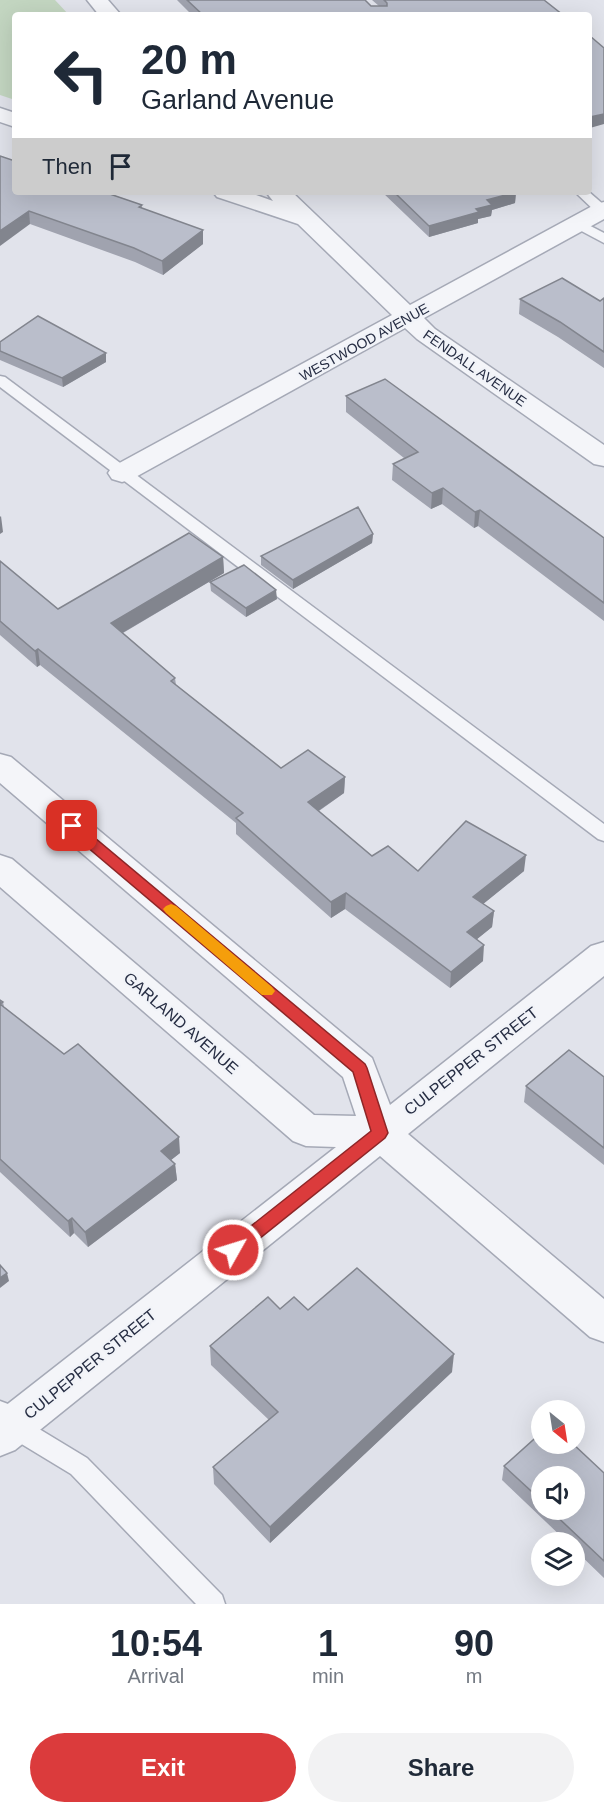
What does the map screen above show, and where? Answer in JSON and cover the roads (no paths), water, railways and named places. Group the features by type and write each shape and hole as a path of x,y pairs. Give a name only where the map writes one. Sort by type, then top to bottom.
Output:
{"street":[{"path":"97,0 108,12"},
{"path":"234,195 303,218"},
{"name":"FENDALL AVENUE","path":"281,195 426,334 604,458"},
{"name":"WESTWOOD AVENUE","path":"122,473 603,210"},
{"path":"0,765 359,1068 380,1133 604,1324"},
{"name":"GARLAND AVENUE","path":"0,868 306,1130 380,1133"},
{"name":"CULPEPPER STREET","path":"4,1425 604,956"}],"lane":[{"path":"585,195 603,210"},
{"path":"578,223 604,239"},
{"path":"0,380 604,834"},
{"path":"4,1425 79,1466 213,1604"}]}
